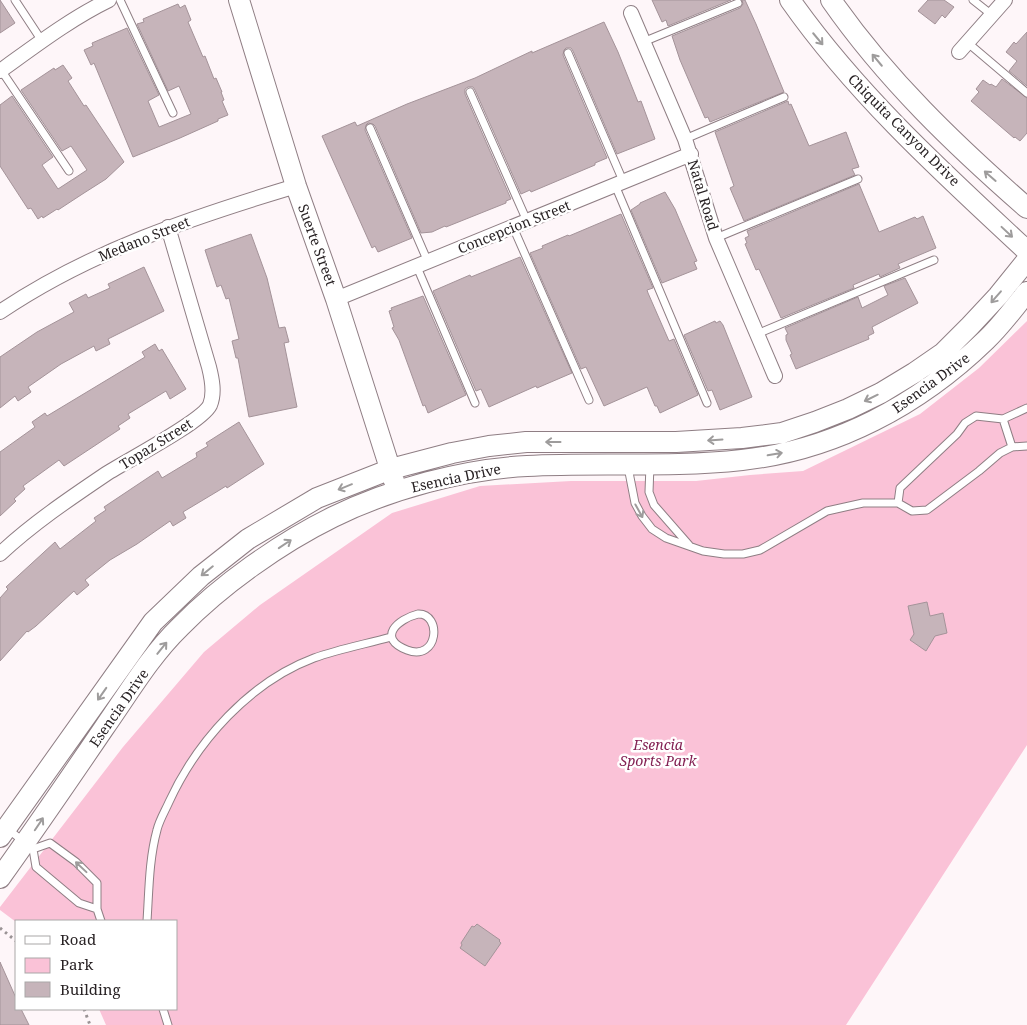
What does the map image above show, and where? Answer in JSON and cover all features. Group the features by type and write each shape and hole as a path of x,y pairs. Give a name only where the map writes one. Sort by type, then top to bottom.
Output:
{"street":[{"path":"0,71 94,7 109,0"},
{"name":"Suerte Street","path":"239,0 296,186 336,298 397,491"},
{"name":"Chiquita Canyon Drive","path":"790,0 813,33 864,92 1027,251"},
{"name":"Chiquita Canyon Drive","path":"831,0 853,31 914,102 980,167 1027,208"},
{"path":"964,48 1004,0"},
{"name":"Natal Road","path":"631,13 691,154 716,238 775,376"},
{"name":"Concepcion Street","path":"336,298 691,154"},
{"name":"Medano Street","path":"0,312 38,289 105,254 168,227 296,186"},
{"name":"Topaz Street","path":"0,554 48,514 108,473 195,421 210,405 213,384 209,367 168,227"},
{"name":"Esencia Drive","path":"3,833 153,622 201,576 248,539 317,498 391,469 452,453 507,444 526,442 710,441 782,432 848,409 881,393 943,353 970,326 1027,260"},
{"name":"Esencia Drive","path":"0,878 29,846 146,667 179,627 248,569 333,516 397,491 499,468 703,463 752,458 804,447 864,427 911,401 962,362 989,338 1027,292"}],"lane":[{"path":"15,0 42,41"},
{"path":"120,0 172,113"},
{"path":"973,0 992,15"},
{"path":"643,42 738,3"},
{"path":"964,48 1027,92"},
{"path":"568,53 707,403"},
{"path":"0,71 69,171"},
{"path":"470,92 526,221"},
{"path":"685,139 784,97"},
{"path":"370,128 475,403"},
{"path":"716,238 858,179"},
{"path":"513,227 588,400"},
{"path":"757,334 934,260"},
{"path":"898,503 900,488 958,434 964,423 976,416 1003,419 1027,408"},
{"path":"1003,419 1012,446"},
{"path":"628,464 635,503 652,529 666,538 691,547 724,554 743,554 760,550 827,511 863,503 898,503 912,511 927,510 979,471 1000,452 1012,446 1027,446"},
{"path":"650,464 649,492 654,505 691,547"},
{"path":"418,614 425,614 434,629 431,645 416,652 399,646 392,637 392,633 398,623 418,614"},
{"path":"147,920 150,876 157,829 173,793 193,758 226,717 264,684 314,659 392,637"},
{"path":"3,833 29,846 50,843 83,869 97,883 97,909 101,920"},
{"path":"29,846 36,867 80,903 97,909"},
{"path":"163,1010 168,1025"}],"path":[{"path":"0,928 15,940"},
{"path":"84,1010 90,1025"}],"green space":[{"name":"Esencia Sports Park","path":"1027,321 1027,745 846,1025 106,1025 99,1010 178,1010 178,920 15,921 0,910 0,907 123,747 204,652 260,605 392,513 480,486 571,481 696,481 803,471 920,414 979,368"}],"building":[{"path":"0,0 15,23 0,33"},
{"path":"652,0 731,0 668,26 666,20 662,22"},
{"path":"742,0 745,0 756,24 784,92 710,122 708,117 705,118 680,60 672,36 740,8 743,4"},
{"path":"928,0 944,0 954,7 945,18 942,15 935,24 918,11"},
{"path":"178,4 180,8 185,5 191,20 188,22 214,79 216,78 228,115 180,138 133,157 94,63 91,65 84,50 93,46 92,43 127,28 159,95 148,101 159,127 191,114 179,86 168,91 137,24 144,22 143,19"},
{"path":"604,22 638,102 641,101 655,139 617,154 573,51 571,48 566,48 563,55 607,158 531,192 530,190 521,194 475,90 473,87 468,87 465,89 465,94 511,199 506,201 506,203 446,227 432,232 421,233 375,126 368,123 365,130 412,238 378,252 375,246 372,248 322,136 355,122 357,126 407,104 475,78 532,51 532,53"},
{"path":"1027,32 1027,86 1009,71 1017,61 1006,52 1014,42 1016,44"},
{"path":"63,65 72,78 68,81 124,162 106,179 58,210 38,219 31,208 28,209 0,166 0,105 12,96 53,157 42,165 58,189 87,170 71,146 62,151 21,90 54,68 55,70"},
{"path":"1002,79 1027,98 1027,133 1020,141 971,101 979,92 976,89 983,80 996,87"},
{"path":"788,101 809,146 846,132 859,167 852,169 855,175 744,221 730,188 734,186 715,132"},
{"path":"859,184 879,232 915,217 917,219 923,216 936,248 898,264 900,268 880,277 879,274 853,285 854,288 781,318 759,269 756,270 745,244 747,243 745,238 749,236 747,231"},
{"path":"665,192 675,209 697,261 694,262 697,269 662,283 631,210 640,203"},
{"path":"621,214 653,288 647,290 648,293 669,341 674,339 698,395 660,413 647,387 604,406 586,367 581,369 530,253 543,248 542,246"},
{"path":"251,234 267,278 279,328 285,327 289,342 284,343 297,407 249,417 238,358 236,358 232,341 239,339 229,298 226,299 221,285 217,287 205,250"},
{"path":"520,257 572,373 537,388 536,386 489,407 481,389 476,391 433,291"},
{"path":"144,267 164,311 108,339 110,344 96,351 94,346 61,364 28,387 31,392 18,401 15,396 0,408 0,357 37,332 74,312 69,303 86,294 88,298 110,288 108,284"},
{"path":"905,278 918,303 872,327 874,333 868,336 869,339 796,369 790,355 792,354 786,340 786,335 788,334 785,328 858,297 862,308 888,295 884,286"},
{"path":"423,296 466,395 428,413 425,405 423,406 399,340 392,328 394,327 389,311 392,310 391,308"},
{"path":"715,321 716,323 720,321 723,325 752,397 720,410 712,390 708,391 684,335"},
{"path":"155,344 159,351 162,349 186,389 170,399 166,391 128,414 130,418 118,426 120,429 64,466 59,460 23,486 25,489 14,499 16,501 0,516 0,452 35,427 32,422 45,413 47,416 145,357 142,352"},
{"path":"239,422 264,464 227,488 226,486 183,512 186,518 173,526 170,521 110,560 85,580 89,585 77,595 74,591 36,626 27,631 0,661 0,598 8,589 6,587 55,542 60,549 96,521 94,518 106,510 104,507 158,471 162,478 197,457 196,453 208,446 206,443"},
{"path":"927,602 930,616 943,613 947,633 935,636 926,651 910,640 914,634 908,606"},
{"path":"477,924 500,940 501,943 485,966 460,948 461,943 472,926 474,927"},
{"path":"0,962 15,996 15,1010 22,1010 29,1025 0,1025"}]}
